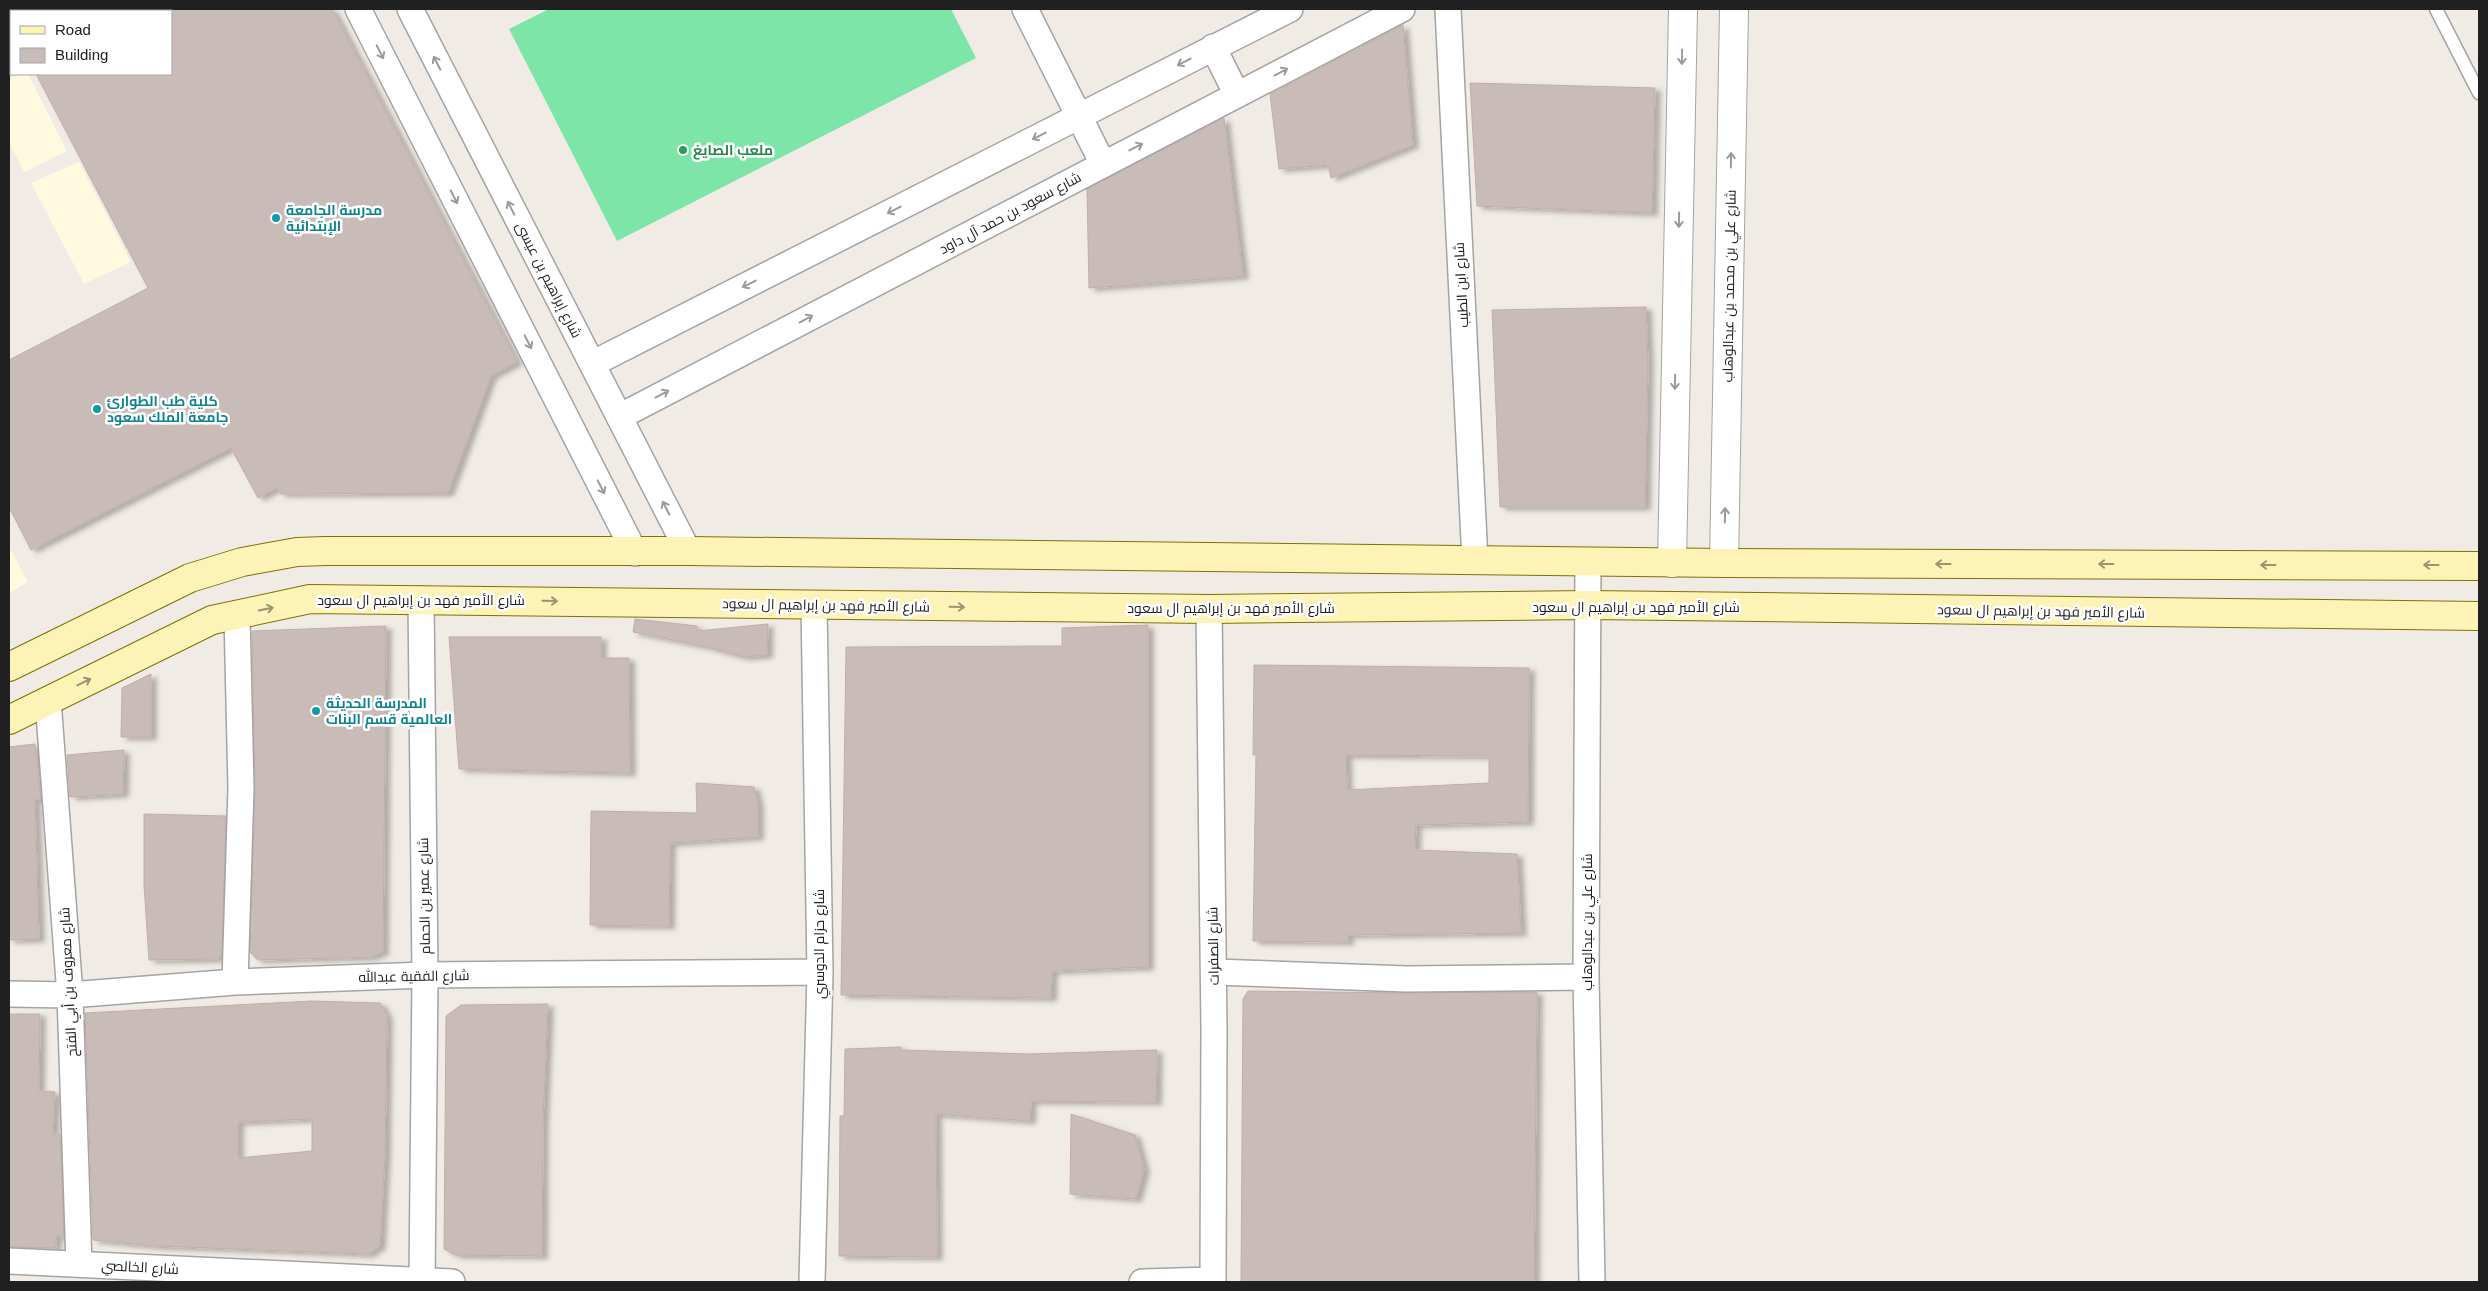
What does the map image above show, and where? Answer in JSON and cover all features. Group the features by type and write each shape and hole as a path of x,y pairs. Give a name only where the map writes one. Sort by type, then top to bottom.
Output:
{"main road":[{"path":"9,667 190,578 216,569 270,556 325,551 635,553 688,551 1588,562 2479,566"},
{"name":"شارع الأمير فهد بن إبراهيم ال سعود","path":"9,720 212,620 310,599 1209,609 1588,605 2479,616"}],"street":[{"path":"358,9 635,553"},
{"name":"شارع إبراهيم بن عيسى","path":"410,9 688,551"},
{"path":"1025,9 1103,164"},
{"path":"592,364 1290,9"},
{"name":"شارع سعود بن حمد آل داود","path":"619,417 1402,9"},
{"name":"شارع ابن الطيب","path":"1448,9 1474,561"},
{"path":"1672,562 1683,9"},
{"name":"شارع علي بن محمد بن عبدالوهاب","path":"1724,563 1734,9"},
{"path":"1213,47 1237,95"},
{"name":"شارع علي بن عبدالوهاب","path":"1588,562 1586,976 1592,1282"},
{"name":"شارع عمير بن الحمام","path":"421,599 425,975 422,1282"},
{"name":"شارع حزام الدوسري","path":"812,1282 820,972 814,605"},
{"name":"شارع الصفرات","path":"1209,609 1214,972 1213,1281"},
{"path":"235,982 241,788 237,614"},
{"name":"شارع معروف بن أبي الفتح","path":"48,700 70,995 79,1264"},
{"name":"شارع الفقية عبدالله","path":"9,994 70,995 235,982 425,975 820,972"},
{"path":"1214,972 1406,979 1586,976"},
{"name":"شارع الخالصي","path":"9,1261 37,1272 79,1264 452,1282"},
{"path":"1142,1282 1213,1281"}],"lane":[{"path":"2436,9 2479,93"}],"shaded area":[{"path":"19,75 29,75 67,151 24,172 9,142 9,80"},
{"path":"79,162 131,262 84,284 31,183"},
{"path":"9,547 28,582 9,593"}],"green space":[{"name":"ملعب الصايغ","path":"549,9 951,9 976,58 617,241 509,29"}],"building":[{"name":"مدرسة الجامعة الإبتدائية","path":"332,9 517,362 491,376 448,493 281,494 277,488 258,498 231,448 31,550 9,507 9,360 148,288 37,75 172,75 171,10"},
{"path":"1403,25 1413,145 1331,178 1328,165 1279,169 1270,94"},
{"path":"1470,83 1655,88 1652,213 1477,206"},
{"path":"1224,118 1243,276 1089,288 1087,189"},
{"path":"1646,307 1648,363 1645,507 1500,507 1492,310"},
{"path":"635,619 697,626 697,631 768,624 767,655 743,657 707,647 633,632"},
{"path":"1148,625 1148,967 1052,971 1051,998 841,995 846,647 1062,646 1062,628"},
{"path":"386,626 383,952 371,957 258,960 250,952 255,788 252,631"},
{"path":"449,637 601,637 601,658 629,658 630,773 459,769"},
{"path":"1254,665 1529,668 1528,822 1416,825 1415,850 1517,854 1521,933 1348,935 1348,942 1253,941 1256,755 1253,755","holes":["1346,755 1489,756 1489,783 1347,790"]},
{"path":"151,674 151,737 121,737 122,688"},
{"path":"35,744 41,799 35,799 39,939 9,940 9,747"},
{"path":"124,750 123,794 70,797 67,755"},
{"path":"696,783 754,787 758,804 758,837 670,843 669,926 590,925 591,811 697,813"},
{"path":"144,814 226,816 222,953 218,959 149,960 144,885"},
{"path":"1248,991 1537,992 1534,1282 1241,1282 1243,999"},
{"path":"312,1001 380,1003 387,1016 385,1153 380,1246 369,1254 156,1246 93,1240 85,1013","holes":["312,1119 312,1151 238,1158 238,1122"]},
{"path":"548,1004 543,1121 542,1256 456,1255 444,1249 446,1016 461,1005"},
{"path":"9,1014 40,1014 39,1091 55,1092 53,1134 60,1134 64,1237 56,1236 56,1248 9,1247"},
{"path":"901,1047 901,1050 1029,1054 1157,1050 1156,1102 1031,1101 1030,1121 936,1114 937,1257 839,1256 840,1116 844,1116 845,1049"},
{"path":"1071,1114 1135,1135 1144,1169 1136,1199 1070,1194"}],"place":[{"name":"ملعب الصايغ","path":"683,150"},
{"name":"مدرسة الجامعة الإبتدائية","path":"276,218"},
{"name":"كلية طب الطوارئ جامعة الملك سعود","path":"97,409"},
{"name":"المدرسة الحديثة العالمية قسم البنات","path":"316,711"}]}
